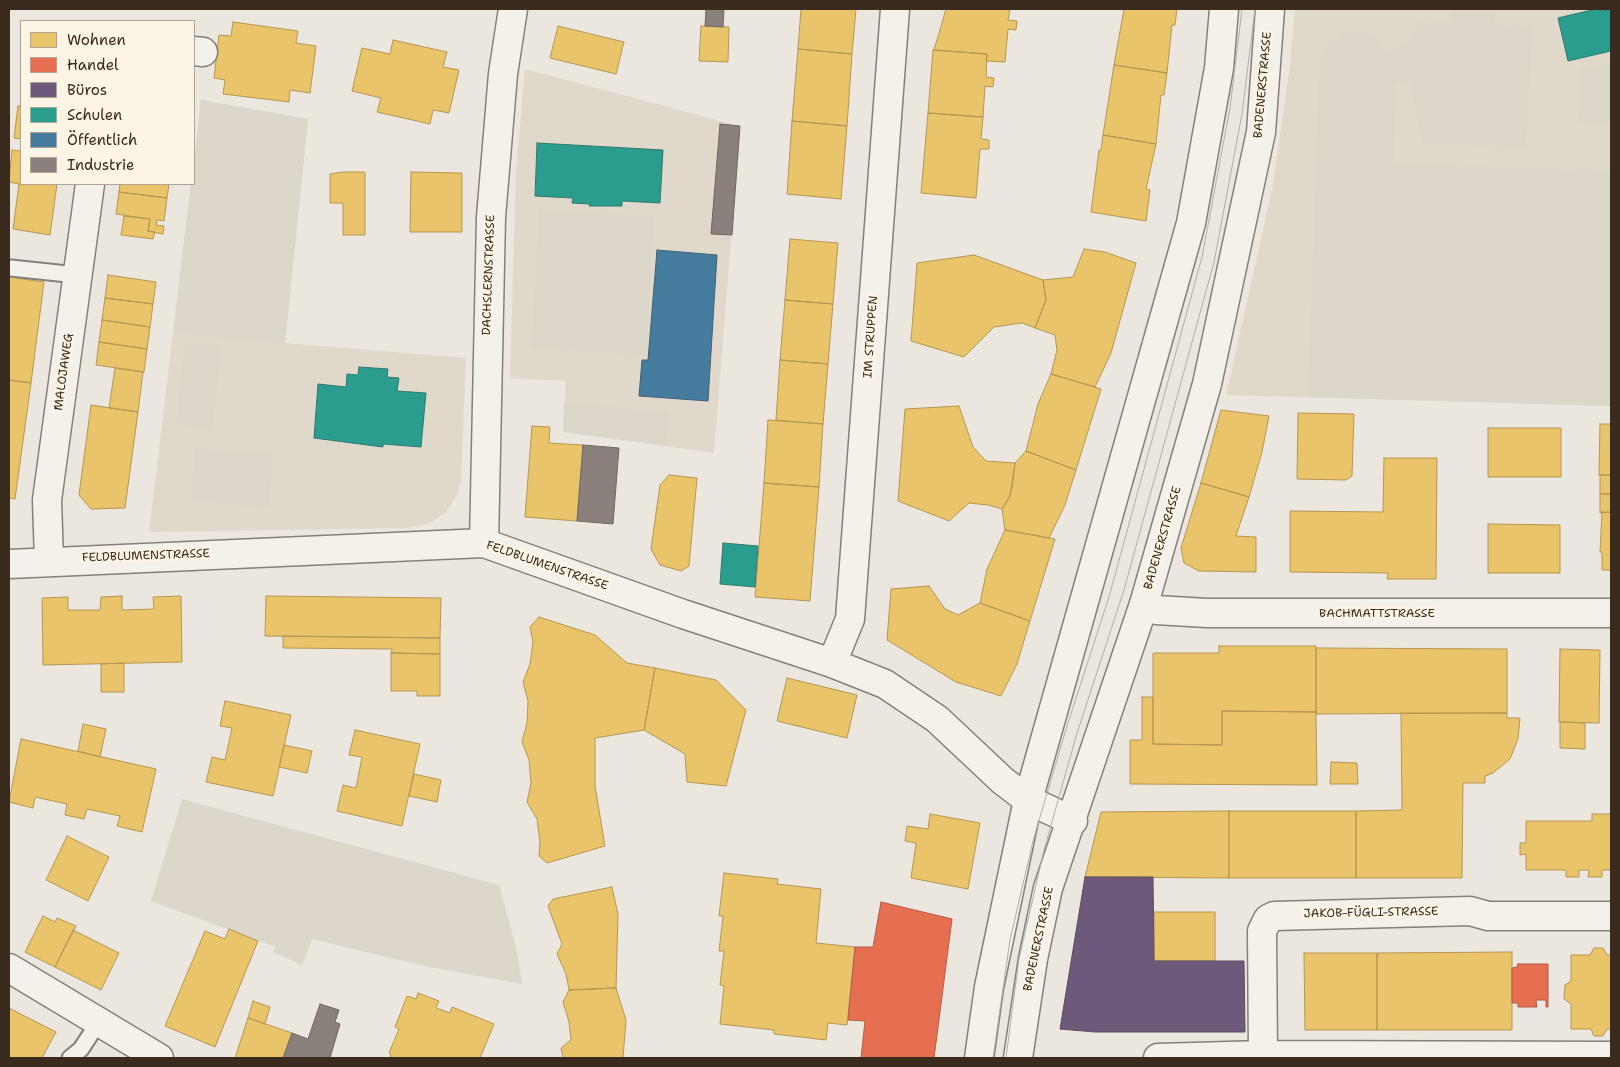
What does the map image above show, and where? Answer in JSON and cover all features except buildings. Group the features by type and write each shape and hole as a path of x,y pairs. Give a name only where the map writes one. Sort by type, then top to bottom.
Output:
{"street":[{"name":"DACHSLERNSTRASSE","path":"484,543 491,217 503,74 513,9"},
{"name":"IM STRUPPEN","path":"832,663 850,620 895,9"},
{"path":"979,1058 989,987 1028,800 1191,223 1219,68 1224,9"},
{"name":"BADENERSTRASSE","path":"1018,1058 1032,959 1048,888 1144,604 1207,384 1261,132 1270,9"},
{"name":"MALOJAWEG","path":"49,561 47,500 90,185"},
{"name":"FELDBLUMENSTRASSE","path":"9,564 484,543 693,617 832,663 885,684 937,719 1003,781 1028,800 1072,821"},
{"name":"BACHMATTSTRASSE","path":"1144,604 1156,610 1207,614 1611,613"},
{"name":"JAKOB-FÜGLI-STRASSE","path":"1263,1055 1262,931 1268,919 1274,916 1470,911 1488,916 1611,916"},
{"path":"9,968 159,1058"},
{"path":"1158,1058 1263,1055 1611,1056"}],"lane":[{"path":"11,268 77,275"},
{"path":"70,1058 81,1049 98,1023"}],"shaded area":[{"path":"1295,9 1611,9 1611,406 1226,395 1273,185 1290,65"},
{"path":"1452,9 1495,9 1495,25 1532,27 1526,147 1423,143 1410,83 1396,84 1393,164 1611,171 1611,406 1308,397 1320,58 1329,42 1344,33 1361,32 1372,34 1390,51 1409,44 1418,22 1451,23"},
{"path":"1611,63 1611,123 1579,123 1580,69"},
{"path":"525,69 740,126 714,453 563,432 566,381 510,378 516,171"},
{"path":"201,100 308,119 285,343 466,358 461,481 456,497 445,513 428,524 405,528 149,532 191,185 195,185 195,154"},
{"path":"201,100 308,119 285,344 173,333 191,185 195,185 195,154"},
{"path":"539,210 654,217 647,355 532,348"},
{"path":"185,343 221,346 213,428 176,424"},
{"path":"564,403 668,412 666,445 563,432"},
{"path":"195,448 273,454 269,507 191,501"},
{"path":"182,799 499,885 516,947 522,984 424,966 312,939 302,965 273,952 276,947 151,901"}],"tram line":[{"path":"993,1058 1010,940 1033,841 1066,729 1109,597 1202,257 1230,108 1242,9"},
{"path":"1006,1058 1019,959 1044,850 1077,733 1124,590 1214,262 1242,114 1255,9"}]}
